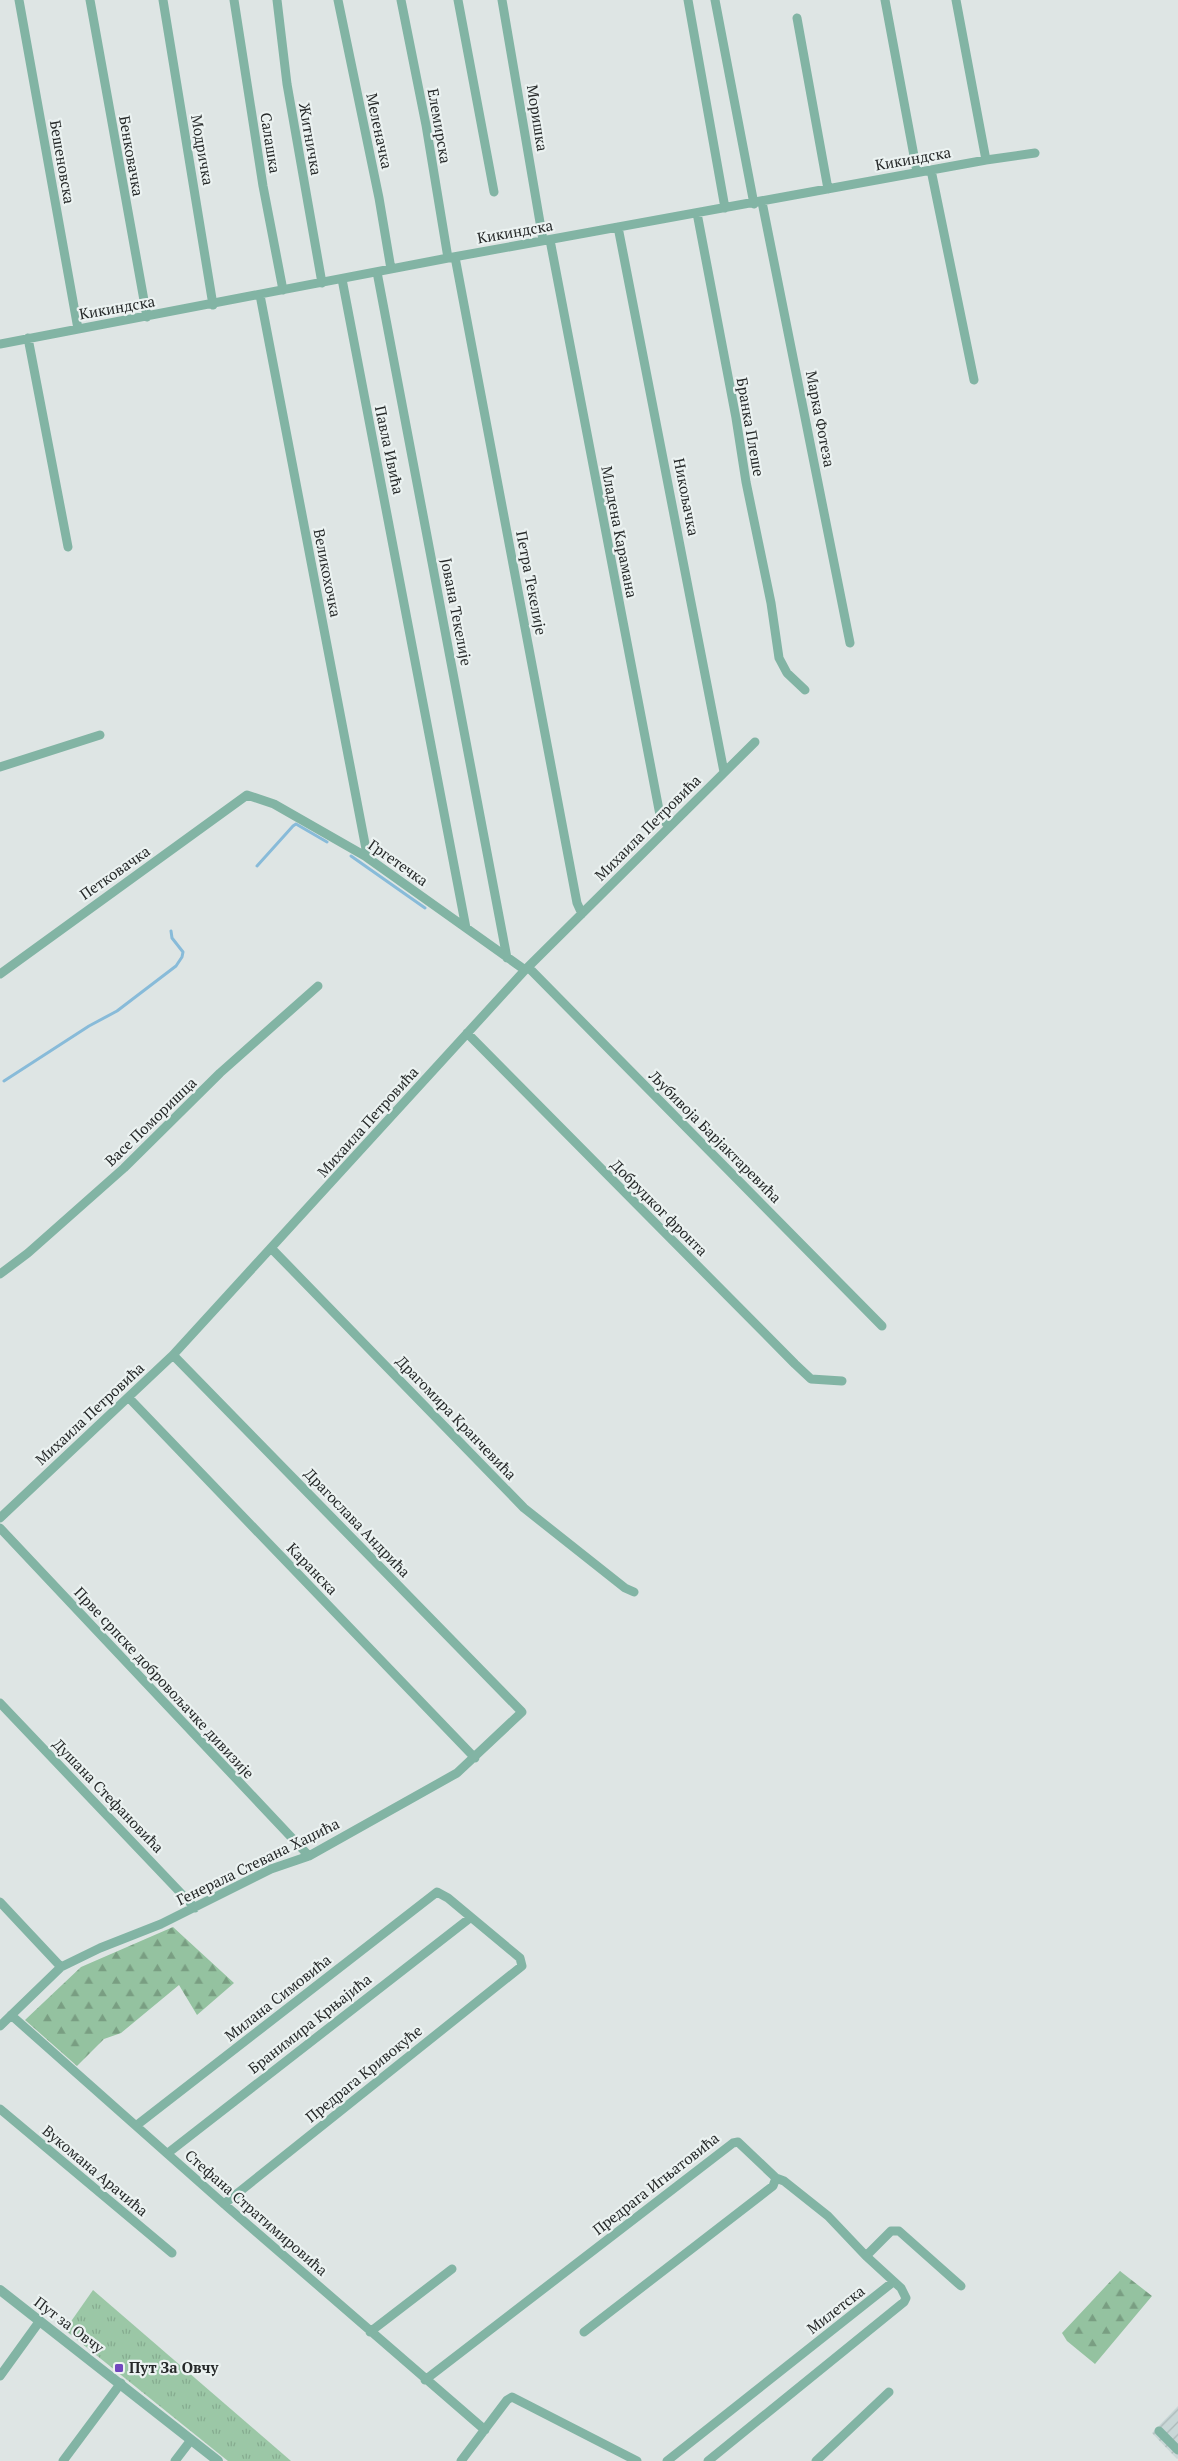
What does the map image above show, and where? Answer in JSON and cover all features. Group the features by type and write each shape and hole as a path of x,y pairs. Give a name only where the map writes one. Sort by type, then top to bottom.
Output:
{"street":[{"name":"Бешеновска","path":"19,0 78,329"},
{"name":"Бенковачка","path":"90,0 147,317"},
{"name":"Модричка","path":"163,0 213,304"},
{"name":"Салашка","path":"234,0 263,186 283,290"},
{"name":"Житничка","path":"278,0 288,92 322,283"},
{"name":"Меленачка","path":"338,0 379,198 391,269"},
{"name":"Елемирска","path":"401,0 451,257"},
{"path":"458,0 494,192"},
{"name":"Моришка","path":"502,0 547,240"},
{"path":"688,0 725,208"},
{"name":"Марка Фотеза","path":"715,0 850,642"},
{"path":"885,0 917,172"},
{"path":"956,0 986,160"},
{"path":"797,18 828,189"},
{"name":"Кикиндска","path":"0,344 260,296 451,257 758,203 917,172 1035,153"},
{"path":"931,170 974,380"},
{"name":"Бранка Плеше","path":"697,214 779,658 784,668 805,690"},
{"name":"Никољачка","path":"618,227 724,772"},
{"name":"Младена Карамана","path":"547,240 660,815 669,827"},
{"name":"Петра Текелије","path":"451,257 578,903 582,914"},
{"name":"Јована Текелије","path":"377,272 507,958"},
{"name":"Павла Ивића","path":"342,279 368,421 384,493 407,628 466,928"},
{"name":"Великохочка","path":"260,296 364,840 365,856"},
{"path":"28,338 68,547"},
{"path":"0,768 100,735"},
{"name":"Михаила Петровића","path":"0,1518 173,1355 526,969 756,742"},
{"name":"Гргетечка","path":"247,795 274,804 365,856 507,958 526,969"},
{"name":"Петковачка","path":"0,974 247,795"},
{"name":"Љубивоја Барјактаревића","path":"526,969 882,1326"},
{"name":"Васе Поморишца","path":"0,1274 28,1253 124,1168 220,1073 318,986"},
{"name":"Добруџког фронта","path":"467,1033 615,1185 800,1369 811,1379 842,1381"},
{"name":"Драгомира Кранчевића","path":"271,1248 524,1508 625,1588 634,1592"},
{"name":"Драгослава Андрића","path":"173,1355 522,1712"},
{"name":"Каранска","path":"129,1398 475,1758"},
{"name":"Прве српске добровољачке дивизије","path":"0,1528 308,1856"},
{"name":"Душана Стефановића","path":"0,1703 195,1908"},
{"name":"Генерала Стевана Хаџића","path":"0,2026 61,1967 100,1948 195,1908 271,1869 308,1856 457,1773 522,1712"},
{"name":"Милана Симовића","path":"137,2125 437,1892 448,1898 470,1918"},
{"path":"0,1902 61,1967"},
{"name":"Предрага Кривокуће","path":"224,2204 522,1966 520,1958 485,1928 470,1918"},
{"name":"Бранимира Крњајића","path":"168,2153 470,1918"},
{"name":"Стефана Стратимировића","path":"11,2015 370,2332 485,2430"},
{"name":"Вукомана Арачића","path":"0,2109 172,2253"},
{"name":"Предрага Игњатовића","path":"425,2380 733,2143 738,2142 776,2178"},
{"path":"584,2332 773,2186 776,2178 784,2181 828,2216 905,2293 906,2298 904,2302 708,2461"},
{"path":"866,2256 886,2234 895,2230 961,2286"},
{"path":"370,2332 452,2269"},
{"name":"Милетска","path":"667,2461 893,2282"},
{"name":"Пут за Овчу","path":"0,2290 121,2383 218,2461"},
{"path":"0,2376 40,2322"},
{"path":"63,2461 121,2383"},
{"path":"816,2461 889,2392"},
{"path":"460,2461 507,2400 516,2398 637,2461"},
{"path":"1159,2431 1178,2450"},
{"path":"175,2461 191,2440"}],"shaded area":[{"path":"1178,2406 1178,2458 1177,2459 1152,2433"}],"green space":[{"path":"173,1927 234,1983 197,2015 179,1985 121,2033 104,2039 77,2066 25,2020 81,1967"},
{"path":"1120,2271 1152,2296 1095,2364 1067,2341 1062,2333"},
{"path":"93,2290 291,2461 228,2461 65,2330"}],"waterway":[{"path":"257,866 296,824 327,842"},
{"path":"351,856 425,908"},
{"path":"4,1081 89,1026 117,1011 176,966 183,952 172,938 171,931"}],"place":[{"name":"Пут За Овчу","path":"119,2368"}]}
